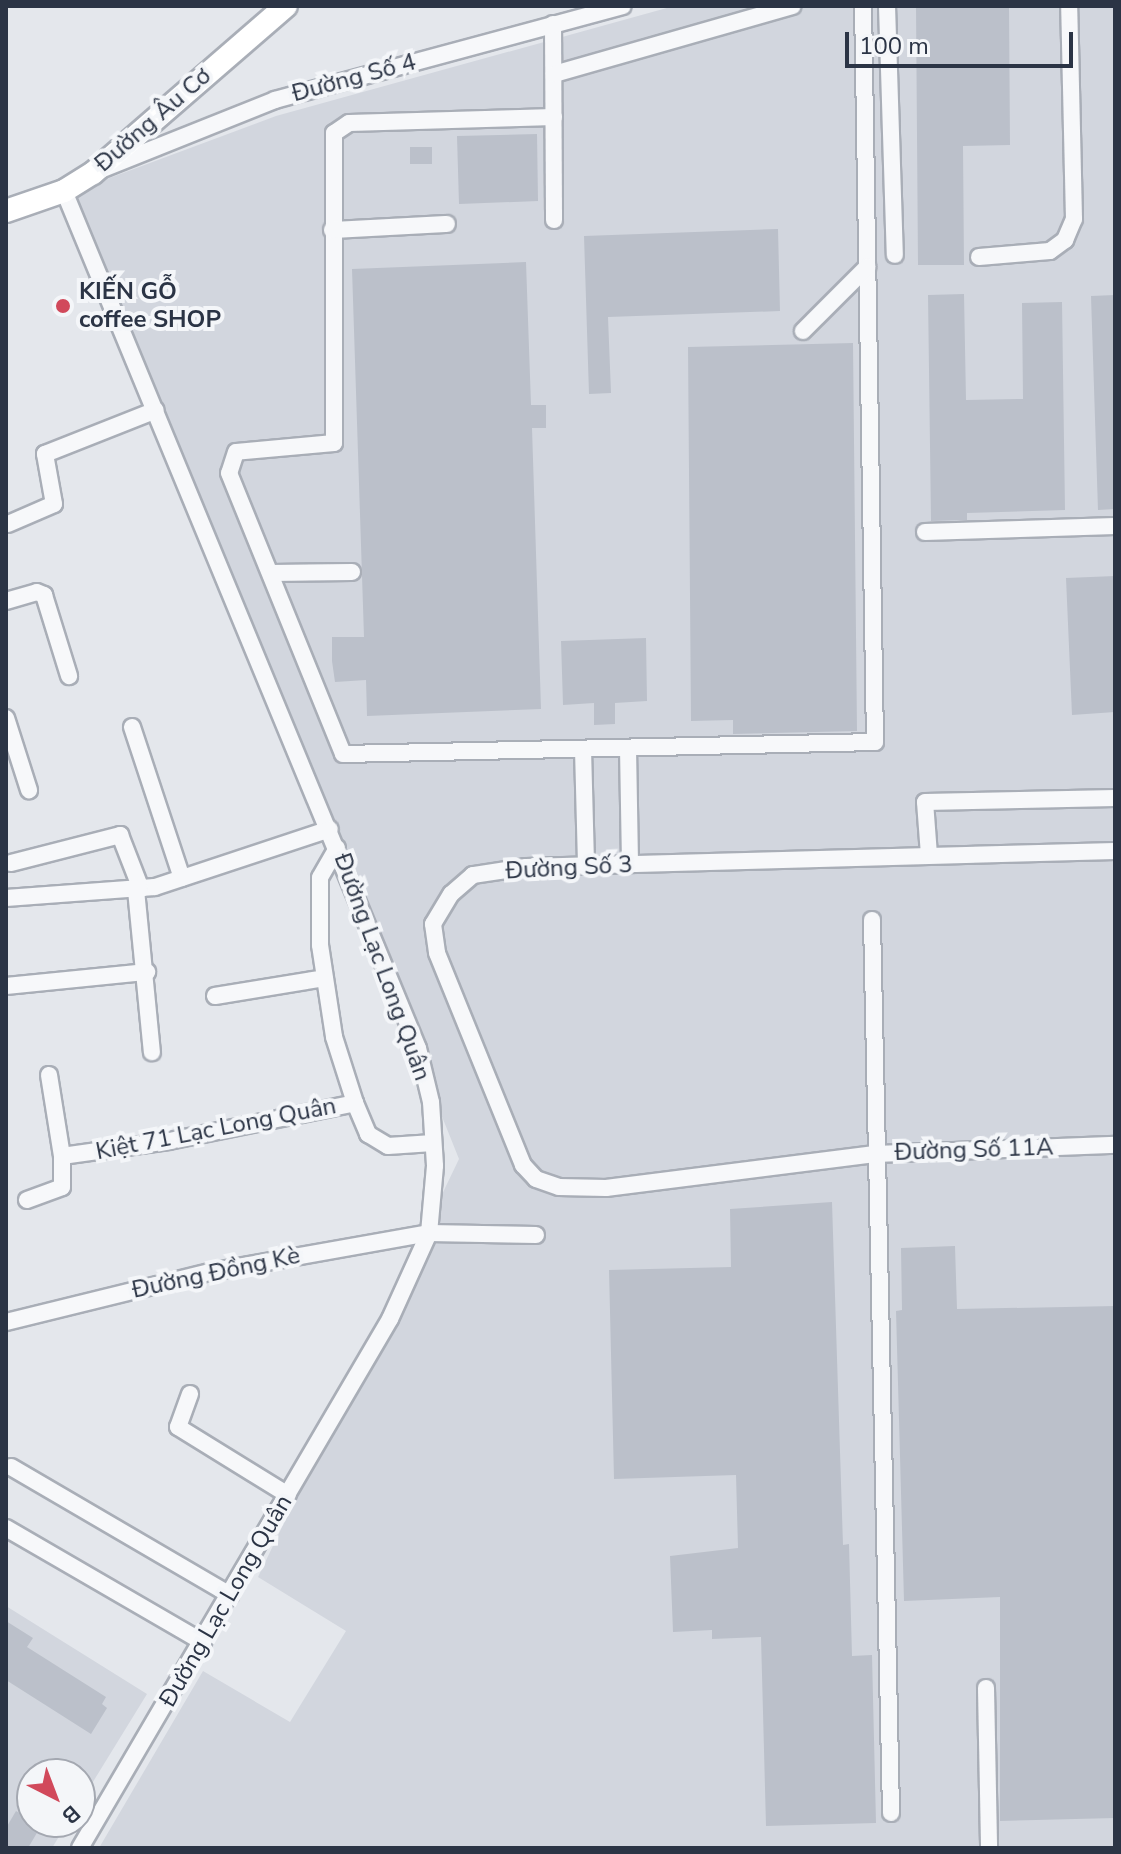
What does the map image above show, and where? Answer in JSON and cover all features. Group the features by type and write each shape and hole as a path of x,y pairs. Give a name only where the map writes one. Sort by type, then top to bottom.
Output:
{"main road":[{"name":"Đường Âu Cơ","path":"6,211 64,191 93,173 286,6"}],"street":[{"name":"Đường Số 4","path":"93,173 275,100 623,6"},
{"path":"554,74 792,6"},
{"path":"554,117 349,123 334,133 334,443 236,452 229,473 343,754 875,742 863,6"},
{"path":"887,6 895,255"},
{"path":"979,257 1050,251 1065,240 1074,219 1069,6"},
{"path":"553,24 554,220"},
{"name":"Đường Lạc Long Quân","path":"64,191 418,1048 433,1143 429,1233 390,1319 80,1848"},
{"path":"332,230 447,224"},
{"path":"803,331 867,267"},
{"path":"8,524 54,504 45,454 156,410"},
{"path":"925,532 1115,526"},
{"path":"272,573 352,572"},
{"path":"6,601 37,592 44,595 69,676"},
{"path":"6,718 29,790"},
{"path":"132,727 182,878"},
{"path":"628,748 630,864"},
{"path":"583,749 586,865"},
{"path":"929,855 925,802 1115,798"},
{"path":"6,898 138,889 182,878 330,829"},
{"path":"11,863 120,835 138,889 152,1052"},
{"name":"Kiệt 71 Lạc Long Quân","path":"337,848 320,878 325,978 334,1037 355,1103 368,1134 388,1146 433,1143"},
{"name":"Đường Số 3","path":"834,1160 606,1188 559,1187 536,1179 523,1165 437,953 433,924 451,894 473,875 586,865 1115,851"},
{"path":"872,920 891,1813"},
{"path":"6,986 147,972"},
{"path":"215,996 325,978"},
{"path":"27,1200 62,1187 70,1155 49,1075"},
{"name":"Kiệt 71 Lạc Long Quân","path":"70,1155 355,1103"},
{"name":"Đường Số 11A","path":"834,1160 877,1154 1115,1145"},
{"name":"Đường Đồng Kè","path":"6,1322 210,1272 429,1233 536,1235"},
{"path":"190,1394 178,1427 288,1495"},
{"path":"11,1467 230,1595"},
{"path":"6,1528 203,1642"},
{"path":"986,1688 989,1848"}],"shaded area":[{"path":"674,6 1115,6 1115,1848 99,1848 203,1671 290,1722 346,1631 258,1577 459,1159 72,192 276,116"},
{"path":"6,1606 147,1694 96,1777 96,1758 16,1758 16,1838 58,1838 52,1848 6,1848"}],"building":[{"path":"916,6 1009,6 1010,145 963,146 964,265 918,265"},
{"path":"537,134 538,201 459,204 457,136"},
{"path":"410,147 432,147 432,164 410,164"},
{"path":"778,229 780,311 608,317 611,393 589,394 584,236"},
{"path":"526,262 531,405 546,405 546,428 532,428 541,709 367,716 366,680 335,682 332,661 332,637 364,637 352,269"},
{"path":"964,294 966,400 1023,399 1022,303 1062,302 1065,510 967,513 967,520 931,521 928,295"},
{"path":"1115,295 1115,509 1098,510 1091,296"},
{"path":"853,343 857,731 733,734 733,720 691,721 688,347"},
{"path":"1115,576 1115,712 1072,715 1066,578"},
{"path":"646,638 647,701 615,703 615,724 594,725 594,703 563,705 561,641"},
{"path":"832,1202 843,1545 849,1544 852,1656 872,1655 876,1823 766,1826 761,1637 712,1639 712,1630 673,1632 670,1556 738,1548 736,1475 614,1479 609,1270 731,1267 730,1209"},
{"path":"955,1246 957,1309 1115,1306 1115,1818 1000,1821 1000,1597 904,1601 896,1311 902,1310 901,1248"},
{"path":"6,1621 33,1638 27,1647 106,1697 102,1704 107,1708 91,1734 6,1680"},
{"path":"16,1811 16,1838 34,1838 28,1848 6,1848 6,1828"}],"place":[{"name":"KIẾN GỖ coffee SHOP","path":"63,306"}]}
